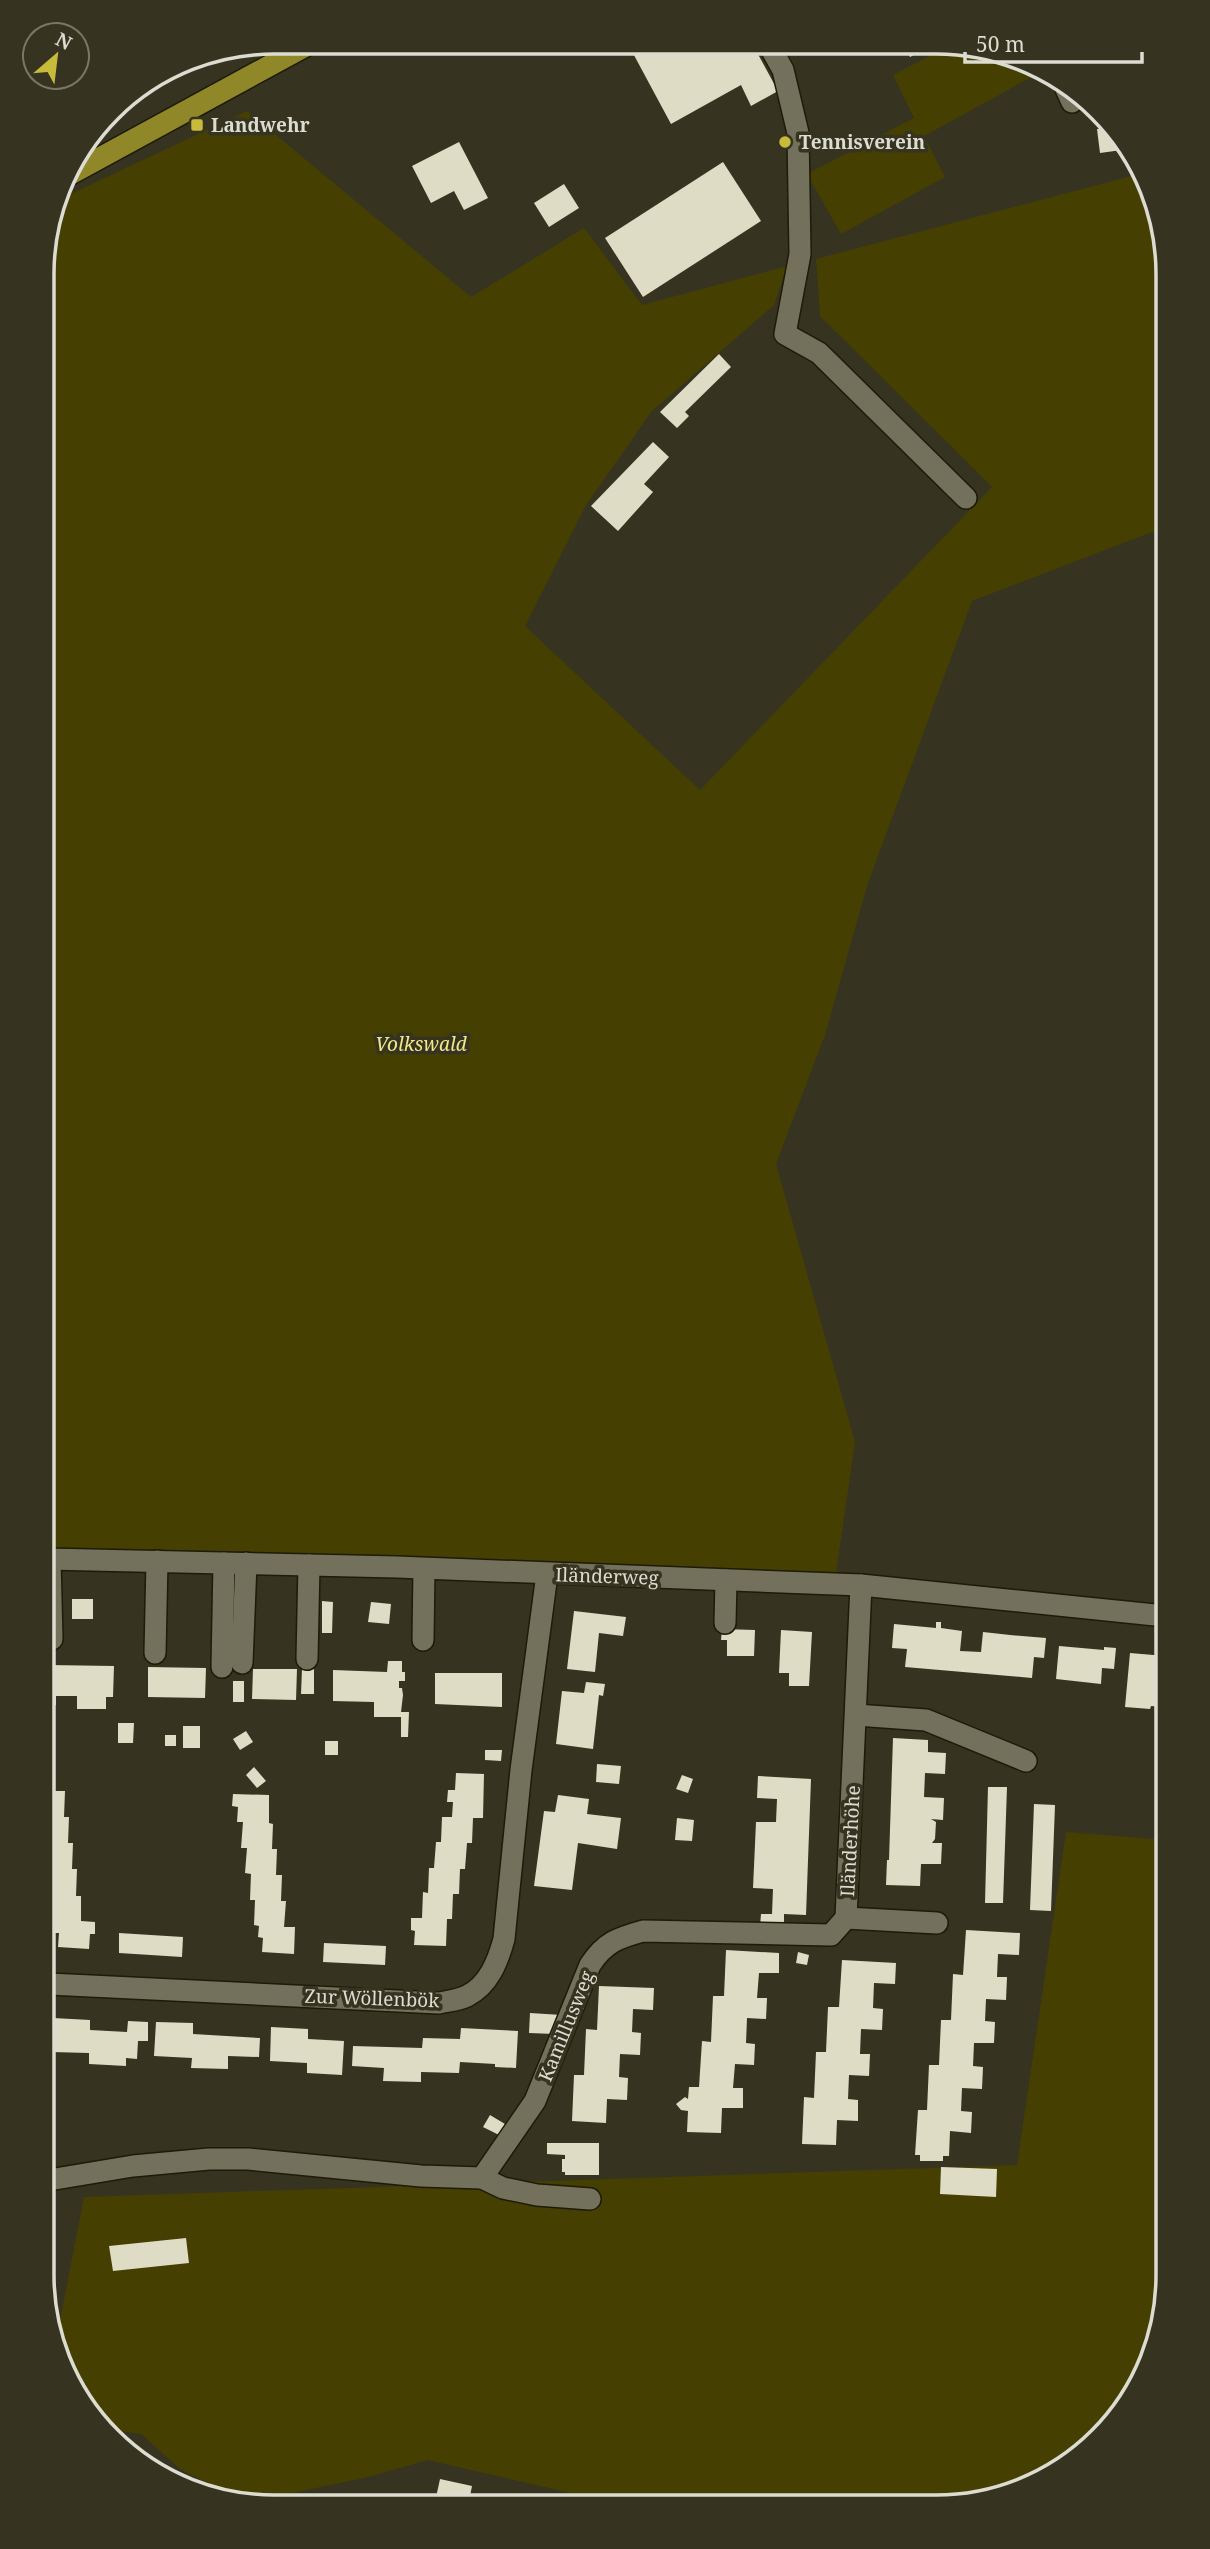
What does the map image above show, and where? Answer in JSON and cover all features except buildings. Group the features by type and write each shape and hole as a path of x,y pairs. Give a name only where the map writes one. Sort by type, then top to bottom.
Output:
{"main road":[{"path":"82,168 291,54"}],"street":[{"path":"774,54 783,70 798,134 800,254 785,334 819,353 966,498"},
{"name":"Iländerweg","path":"54,1559 309,1565 862,1585 1155,1615"},
{"path":"155,1653 157,1561"},
{"path":"224,1563 232,1665 246,1563"},
{"path":"307,1659 309,1565"},
{"path":"423,1640 424,1569"},
{"name":"Zur Wöllenbök","path":"54,1984 439,2003 468,1996 486,1981 499,1958 504,1939 521,1770 547,1574"},
{"path":"725,1623 726,1580"},
{"name":"Iländerhöhe","path":"862,1585 846,1918 937,1923"},
{"path":"856,1715 926,1720 1026,1761"},
{"name":"Kamillusweg","path":"482,2178 535,2101 590,1965 601,1948 643,1931 831,1935 846,1918"},
{"path":"54,2179 133,2166 235,2159 421,2176 482,2178 503,2188 537,2195 590,2199"}],"green space":[{"path":"935,54 978,58 1032,77 924,136 945,177 841,234 807,174 914,118 893,75"},
{"name":"Volkswald","path":"247,111 471,297 584,228 642,305 787,266 774,305 652,411 586,505 525,626 700,790 992,487 820,316 816,259 1132,176 1148,218 1156,275 1156,532 972,601 867,886 825,1035 776,1164 855,1442 835,1580 54,1557 55,260 62,218 70,195"},
{"path":"1066,1832 1155,1839 1155,2289 1152,2317 1133,2372 1110,2409 1081,2440 1058,2458 1020,2478 964,2493 935,2495 576,2495 428,2460 368,2477 284,2495 232,2491 211,2485 180,2469 141,2434 120,2431 91,2397 77,2372 60,2321 84,2197 1017,2165"}],"place":[{"name":"Landwehr","path":"197,125"},
{"name":"Tennisverein","path":"785,142"}]}
